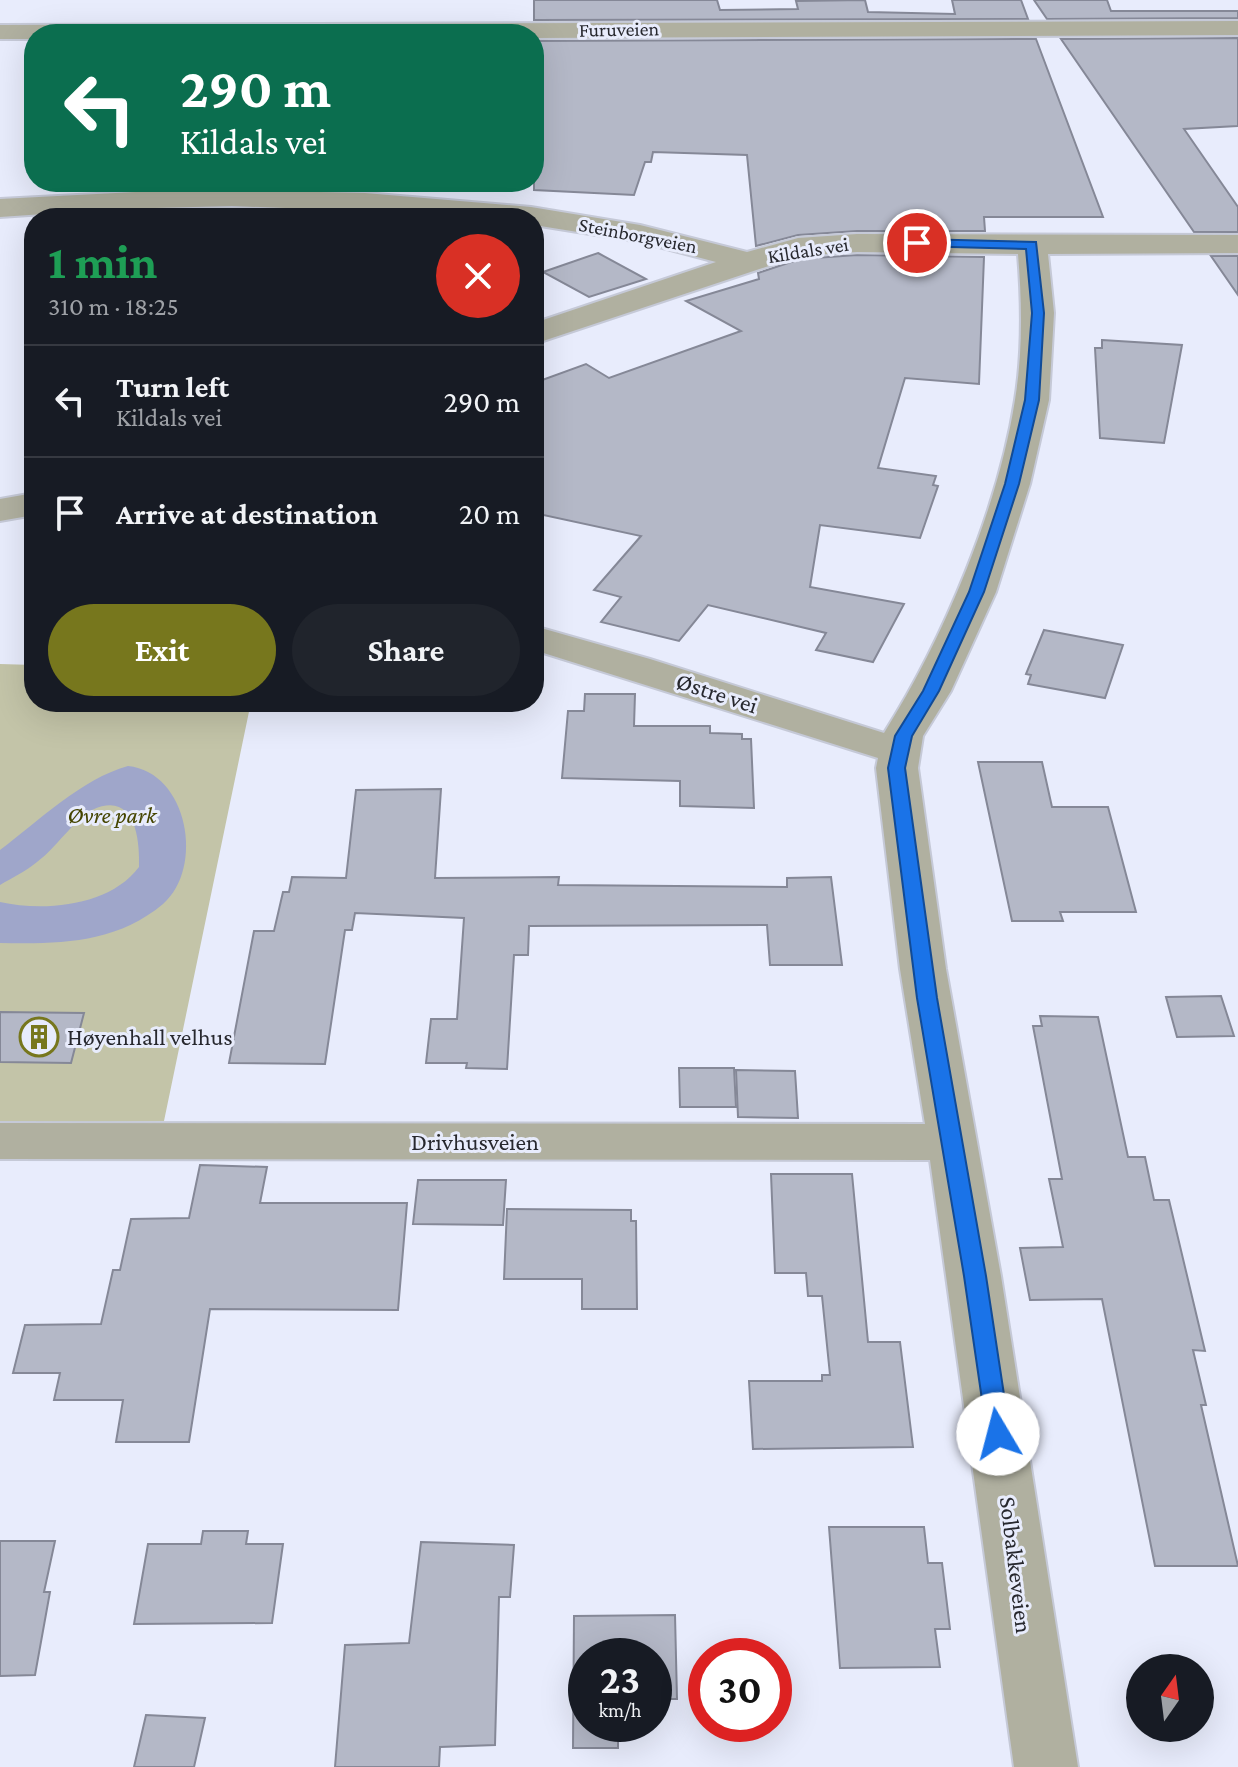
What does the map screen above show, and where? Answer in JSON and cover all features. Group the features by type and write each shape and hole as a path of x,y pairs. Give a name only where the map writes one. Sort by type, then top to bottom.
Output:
{"street":[{"name":"Furuveien","path":"544,30 1238,28"},
{"name":"Furuveien","path":"0,32 24,32"},
{"name":"Steinborgveien","path":"0,208 200,198 460,208"},
{"name":"Steinborgveien","path":"544,217 649,235 747,261"},
{"name":"Kildals vei","path":"544,331 747,261 798,247 857,243 1238,244"},
{"name":"Solbakkeveien","path":"1032,245 1038,313 1032,400 1012,484 977,592 931,691 903,736 897,768 950,1142 975,1276 1046,1767"},
{"name":"Østre vei","path":"544,641 899,751"},
{"name":"Drivhusveien","path":"0,1141 950,1142"}],"green space":[{"name":"Øvre park","path":"0,664 24,665 24,712 249,712 164,1121 0,1123"}],"water":[{"path":"128,766 148,772 165,785 177,803 184,824 186,846 184,868 176,888 163,904 145,917 106,934 65,942 0,943 0,902 37,906 76,903 111,890 127,880 139,867 138,843 132,820 118,807 106,806 85,814 44,856 0,885 0,850 77,791"}],"building":[{"path":"534,0 717,0 720,10 798,9 796,1 865,0 868,12 955,14 952,0 1021,0 1028,19 534,20"},
{"path":"1034,0 1107,0 1111,11 1238,11 1238,18 1047,19"},
{"path":"1238,38 1238,126 1184,129 1238,207 1238,232 1194,232 1061,39"},
{"path":"1036,39 1103,217 984,217 985,231 857,231 798,235 756,246 747,155 653,152 651,162 645,162 634,195 544,190 544,41"},
{"path":"598,253 646,279 589,297 544,272"},
{"path":"857,255 984,257 979,384 905,378 878,468 936,476 933,485 938,486 920,538 820,525 810,587 904,604 873,662 816,650 826,633 708,605 679,641 601,622 621,597 594,590 641,536 544,515 544,379 586,364 609,378 741,331 686,301 759,279 758,273 800,259"},
{"path":"1211,256 1238,256 1238,295"},
{"path":"1102,340 1182,345 1164,443 1100,438 1095,348 1102,348"},
{"path":"1044,630 1123,645 1105,698 1028,684 1031,675 1026,674"},
{"path":"585,694 635,694 634,726 710,726 710,733 742,734 742,739 751,739 754,808 680,806 680,781 562,778 568,711 584,711"},
{"path":"978,762 1042,762 1052,807 1108,807 1136,912 1060,912 1063,921 1012,921"},
{"path":"441,789 435,878 559,877 558,885 787,887 787,878 831,877 842,965 770,965 767,925 529,926 528,955 514,955 507,1069 466,1068 467,1063 426,1063 431,1019 457,1019 464,918 355,913 352,930 345,930 325,1064 229,1063 254,931 274,931 283,892 289,892 292,877 346,878 356,790"},
{"path":"1221,996 1234,1036 1177,1037 1166,997"},
{"name":"Høyenhall velhus","path":"0,1012 84,1013 71,1063 0,1062"},
{"path":"1040,1016 1098,1017 1128,1157 1145,1157 1154,1200 1169,1200 1205,1351 1193,1350 1206,1405 1201,1405 1238,1566 1155,1566 1102,1299 1030,1300 1020,1248 1063,1247 1049,1179 1062,1179 1033,1026 1042,1026"},
{"path":"679,1068 734,1068 736,1107 680,1107"},
{"path":"736,1070 795,1071 798,1118 738,1117"},
{"path":"200,1165 267,1167 260,1203 407,1203 398,1310 210,1309 189,1442 116,1442 123,1400 54,1400 60,1373 13,1373 25,1325 101,1324 113,1270 120,1270 131,1219 189,1218"},
{"path":"771,1174 852,1174 868,1342 900,1342 913,1447 753,1449 749,1381 822,1381 822,1375 830,1375 822,1296 808,1296 806,1273 775,1273"},
{"path":"418,1180 506,1180 503,1225 413,1224"},
{"path":"507,1209 631,1210 631,1221 636,1221 637,1309 582,1309 582,1279 504,1279"},
{"path":"829,1527 924,1527 928,1563 942,1563 950,1629 935,1629 940,1667 840,1668"},
{"path":"203,1531 248,1531 246,1544 283,1544 272,1623 134,1624 148,1544 201,1544"},
{"path":"0,1541 55,1541 44,1592 50,1592 35,1675 0,1676"},
{"path":"421,1542 514,1545 510,1597 499,1597 495,1745 440,1747 439,1767 335,1767 345,1645 409,1643"},
{"path":"675,1615 677,1699 672,1699 672,1638 574,1638 574,1616"},
{"path":"146,1715 205,1718 194,1767 134,1767"},
{"path":"573,1742 618,1742 618,1748 573,1748"}],"place":[{"name":"Høyenhall velhus","path":"39,1037"}],"route":[{"path":"917,243 1032,245 1038,313 1032,400 1012,484 977,592 931,691 903,736 897,768 927,998 975,1276 998,1434"}]}
